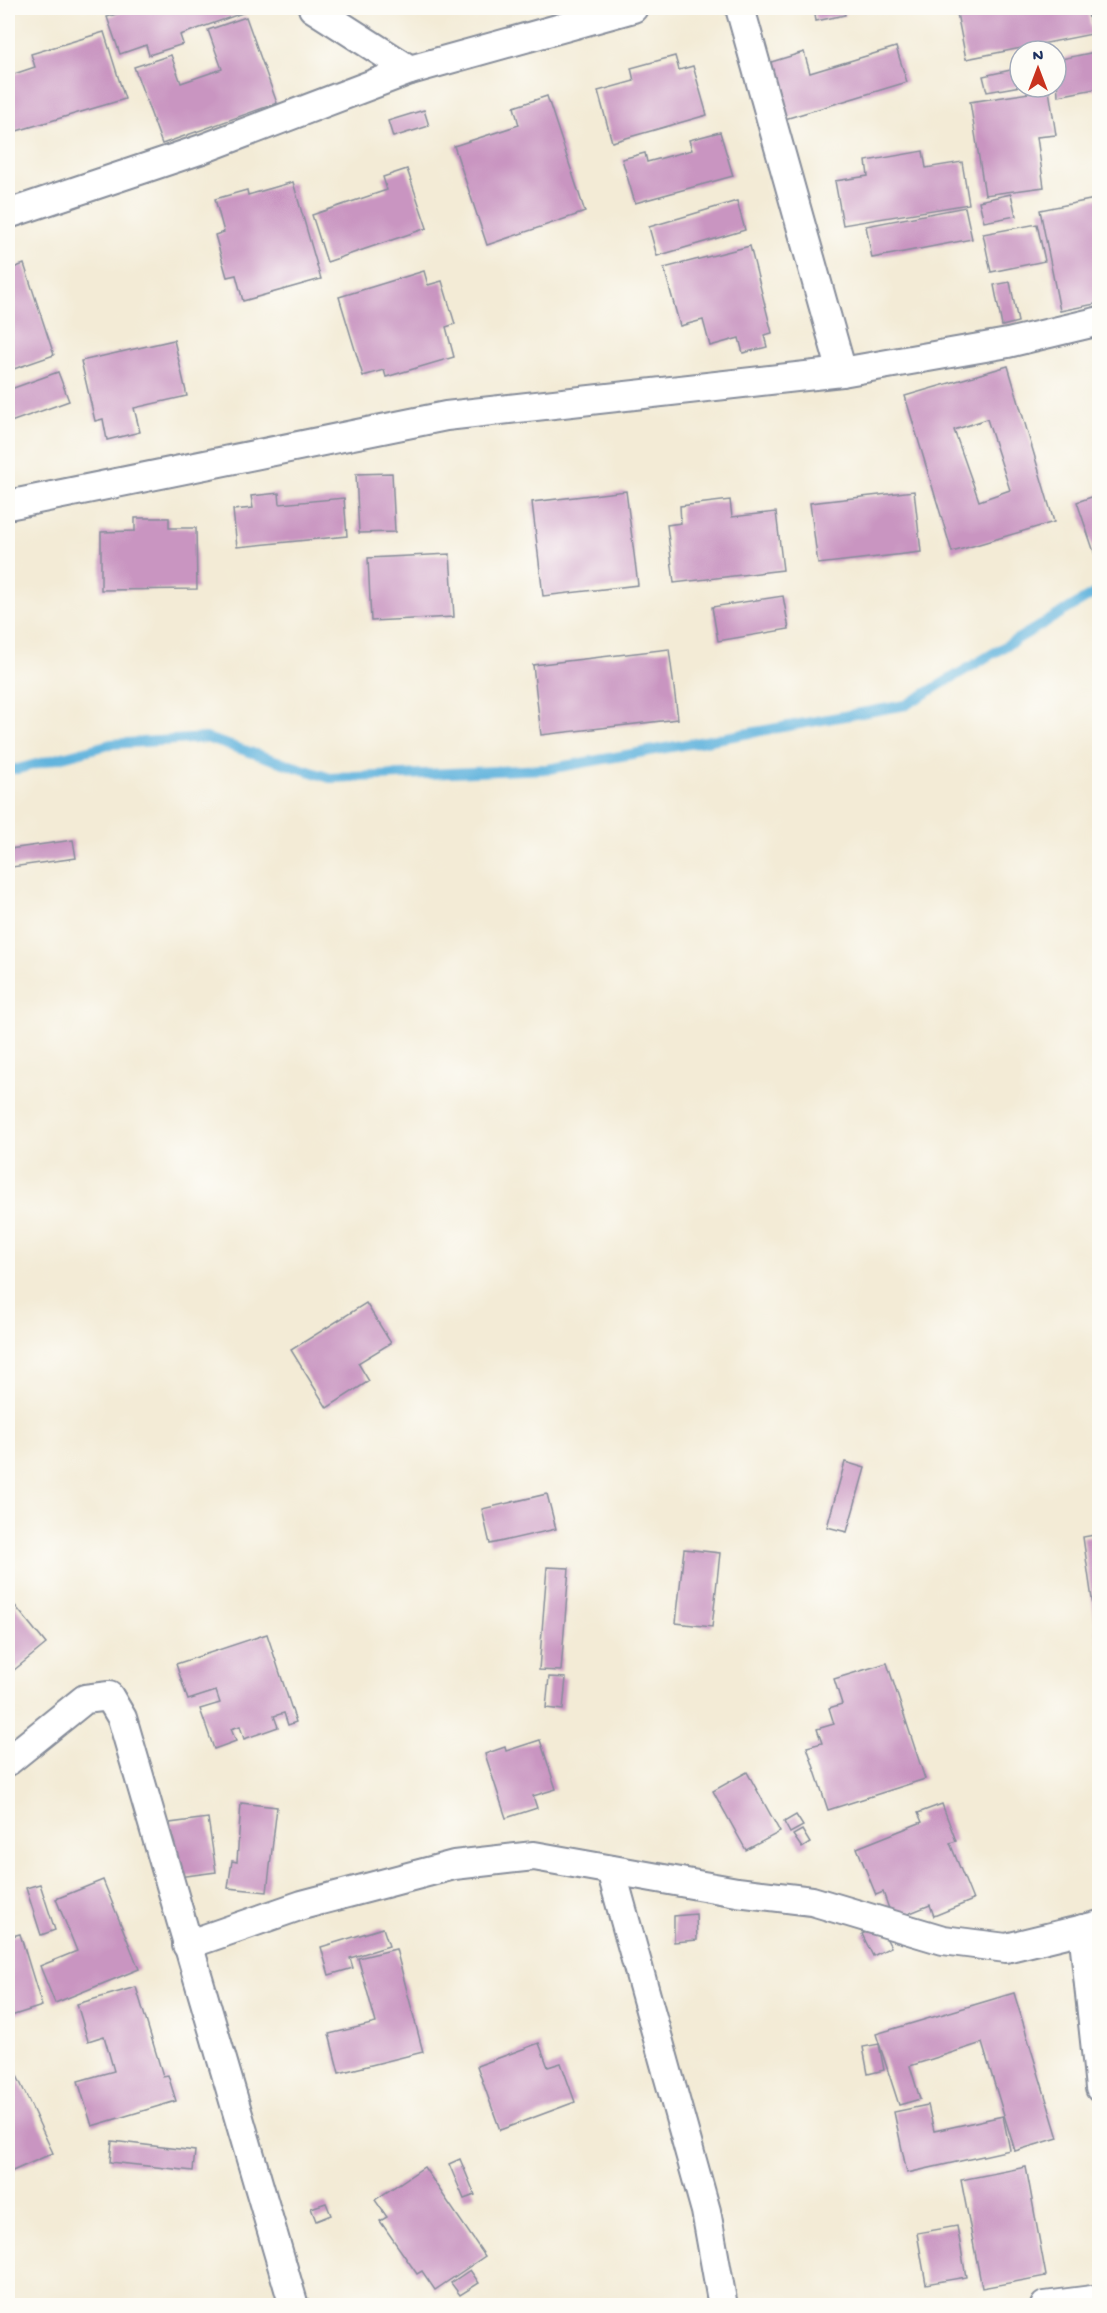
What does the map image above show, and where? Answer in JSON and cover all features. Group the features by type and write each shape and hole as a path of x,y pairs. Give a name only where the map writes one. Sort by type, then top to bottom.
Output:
{"street":[{"path":"313,8 410,70"},
{"path":"8,214 202,149 410,70 633,8"},
{"path":"740,8 842,372"},
{"path":"8,505 446,416 842,372 1008,343 1100,321"},
{"path":"8,1761 85,1699 109,1696 122,1718 186,1945 294,2306"},
{"path":"186,1945 302,1905 454,1865 534,1856 737,1892 812,1901 954,1942 1006,1948 1091,1927 1100,2088"},
{"path":"611,1870 705,2211 723,2306"},
{"path":"1045,2306 1100,2299"}],"building":[{"path":"134,8 251,8 251,10 180,35 183,44 149,55 146,45 120,54 107,17"},
{"path":"814,8 843,8 845,15 816,21"},
{"path":"956,8 1087,8 1092,34 1067,39 1008,39 1008,51 966,59"},
{"path":"246,17 277,103 162,144 134,67 171,55 181,83 222,69 208,30"},
{"path":"104,32 125,99 10,133 8,76 35,67 31,54"},
{"path":"896,47 907,82 785,119 768,63 804,52 810,73"},
{"path":"1100,51 1100,88 1068,94 1068,58"},
{"path":"675,56 679,70 693,66 707,115 612,142 598,91 634,81 631,68"},
{"path":"1008,71 1008,88 987,92 983,76"},
{"path":"547,96 585,212 487,245 454,146 519,125 514,107"},
{"path":"1008,96 1008,99 1050,99 1056,135 1037,137 1044,187 985,195 970,102"},
{"path":"424,110 429,126 393,137 388,121"},
{"path":"720,132 733,176 635,203 622,159 645,153 647,162 692,150 689,140"},
{"path":"923,151 926,168 962,162 969,204 843,225 835,181 868,176 866,161"},
{"path":"407,169 427,228 327,262 312,215 387,190 383,177"},
{"path":"293,182 321,279 243,301 236,275 227,277 215,235 224,232 215,199 247,190 248,195"},
{"path":"1011,194 1016,216 984,222 979,201"},
{"path":"1100,198 1100,303 1060,311 1040,210"},
{"path":"737,201 745,230 657,256 649,227"},
{"path":"965,207 972,239 872,258 866,226"},
{"path":"1037,224 1045,261 991,272 983,234"},
{"path":"750,246 772,333 764,335 767,347 743,353 739,338 710,346 703,320 680,326 664,268"},
{"path":"24,264 54,355 8,371 8,270"},
{"path":"424,271 428,285 442,281 455,324 446,327 454,357 386,377 384,370 363,376 339,297"},
{"path":"1010,282 1018,322 1002,326 994,285"},
{"path":"174,340 187,396 134,408 140,432 107,440 103,419 95,421 81,361"},
{"path":"1008,366 1054,522 952,552 905,396","holes":["987,419 1010,490 979,501 954,430"]},
{"path":"58,372 69,401 8,423 8,390"},
{"path":"392,473 395,532 359,533 356,474"},
{"path":"626,491 638,585 543,596 532,502"},
{"path":"914,491 921,552 818,564 810,503"},
{"path":"279,493 280,504 344,498 347,536 237,547 233,510 253,508 251,496"},
{"path":"1100,494 1100,553 1095,555 1077,502"},
{"path":"730,500 732,517 776,512 783,570 674,583 667,525 681,523 680,506"},
{"path":"135,518 169,518 169,528 196,528 197,589 101,590 101,532 135,531"},
{"path":"450,554 454,617 371,621 368,558"},
{"path":"783,596 789,629 718,641 712,607"},
{"path":"669,649 678,719 541,735 533,665"},
{"path":"73,840 76,858 12,867 10,849"},
{"path":"366,1303 391,1343 358,1363 369,1381 327,1408 291,1350"},
{"path":"845,1462 865,1468 847,1532 827,1527"},
{"path":"547,1494 556,1529 490,1544 482,1509"},
{"path":"1100,1534 1100,1641 1098,1641 1083,1537"},
{"path":"684,1549 720,1553 712,1627 676,1623"},
{"path":"547,1567 569,1568 561,1671 539,1670"},
{"path":"8,1597 46,1644 8,1675"},
{"path":"267,1634 296,1722 288,1725 284,1713 274,1716 278,1727 244,1739 240,1726 231,1729 236,1741 214,1749 200,1709 220,1703 216,1691 188,1700 176,1664"},
{"path":"887,1663 925,1779 828,1810 807,1747 822,1743 817,1729 834,1724 829,1708 842,1704 834,1679"},
{"path":"549,1677 566,1678 563,1710 546,1708"},
{"path":"540,1740 556,1789 533,1796 537,1808 506,1818 485,1754 505,1747 506,1751"},
{"path":"747,1772 780,1832 746,1850 713,1791"},
{"path":"241,1803 277,1807 267,1892 228,1888 232,1861 237,1862"},
{"path":"942,1804 956,1841 950,1843 973,1900 934,1916 930,1905 893,1920 883,1892 876,1895 857,1848 922,1822 918,1813"},
{"path":"796,1815 803,1826 790,1833 784,1822"},
{"path":"208,1818 216,1872 178,1877 170,1823"},
{"path":"802,1830 810,1843 802,1848 793,1835"},
{"path":"103,1880 139,1969 55,2003 40,1966 77,1951 56,1899"},
{"path":"40,1884 55,1930 41,1935 26,1888"},
{"path":"696,1914 697,1940 674,1942 674,1916"},
{"path":"879,1925 891,1947 873,1956 862,1934"},
{"path":"383,1928 389,1946 350,1958 353,1968 329,1975 321,1947"},
{"path":"20,1934 42,2006 11,2016 8,2003 8,1937"},
{"path":"396,1949 423,2052 339,2073 329,2034 376,2023 358,1958"},
{"path":"136,1987 163,2076 168,2075 176,2101 92,2126 78,2081 114,2071 104,2036 88,2041 77,2004"},
{"path":"1014,1993 1058,2138 1015,2151 982,2043 910,2066 920,2099 899,2105 876,2034"},
{"path":"539,2043 548,2067 561,2063 575,2102 500,2130 477,2066"},
{"path":"879,2044 884,2070 868,2074 863,2047"},
{"path":"12,2065 53,2153 8,2173 8,2067"},
{"path":"928,2105 934,2131 1003,2116 1010,2150 907,2173 894,2112"},
{"path":"112,2141 195,2151 193,2171 110,2162"},
{"path":"460,2159 475,2195 464,2199 449,2164"},
{"path":"424,2167 485,2256 435,2290 422,2271 417,2274 380,2221 387,2217 375,2200"},
{"path":"1026,2167 1046,2276 982,2288 961,2180"},
{"path":"326,2203 331,2215 316,2221 311,2208"},
{"path":"957,2226 966,2277 926,2284 917,2233"},
{"path":"470,2270 479,2283 460,2295 451,2283"}],"waterway":[{"path":"8,769 18,769 111,744 206,738 330,778 548,769 906,705 1100,590"}]}
